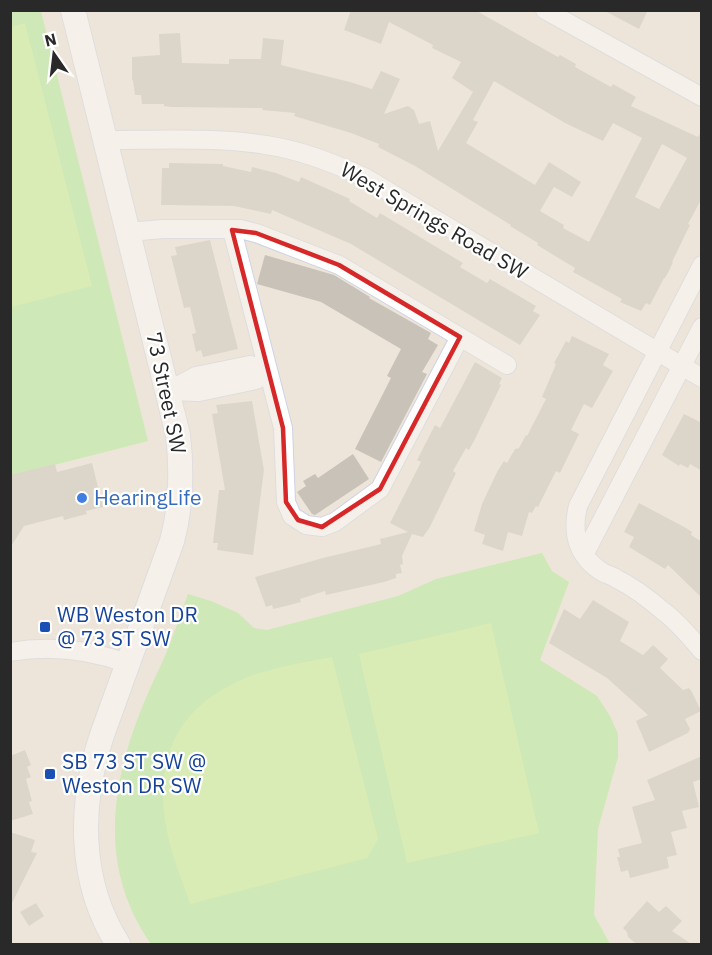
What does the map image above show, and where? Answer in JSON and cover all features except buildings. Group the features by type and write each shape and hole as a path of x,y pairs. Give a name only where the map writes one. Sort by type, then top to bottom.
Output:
{"street":[{"name":"73 Street SW","path":"73,10 168,391 181,461 182,482 178,520 150,608 95,756 89,787 85,824 86,846 94,891 118,945"},
{"path":"552,12 702,97"},
{"name":"West Springs Road SW","path":"105,140 266,145 330,162 374,182 702,378"},
{"path":"128,232 163,229 232,230 256,233 339,265 507,365"},
{"path":"232,230 283,428 286,502 292,516 298,520 312,526 335,522 380,489 460,337"},
{"path":"702,265 578,506 574,524 575,535 584,555 599,570 617,578 663,611 687,633 702,651"},
{"path":"584,555 702,327"},
{"path":"168,391 196,376 250,365 267,370"},
{"path":"10,652 24,649 72,650 111,657 129,664"}],"highlighted area":[{"path":"232,230 256,233 339,265 460,337 380,489 322,527 298,520 286,502 283,428"}],"green space":[{"path":"11,11 41,11 148,441 11,476"},
{"path":"25,23 92,286 11,307 11,27"},
{"path":"542,553 552,571 569,582 540,660 597,696 618,734 618,757 598,829 594,915 610,944 151,944 132,910 120,876 115,841 116,806 122,771 132,735 188,594 238,613 254,628 267,630 398,596 436,579"},
{"path":"491,623 539,833 407,863 359,654"},
{"path":"332,657 378,839 367,858 190,904 170,846 163,798 164,773 179,731 192,713 231,685 265,671"}],"place":[{"name":"HearingLife","path":"82,498"},
{"name":"WB Weston DR @ 73 ST SW","path":"45,627"},
{"name":"SB 73 ST SW @ Weston DR SW","path":"50,774"}]}
